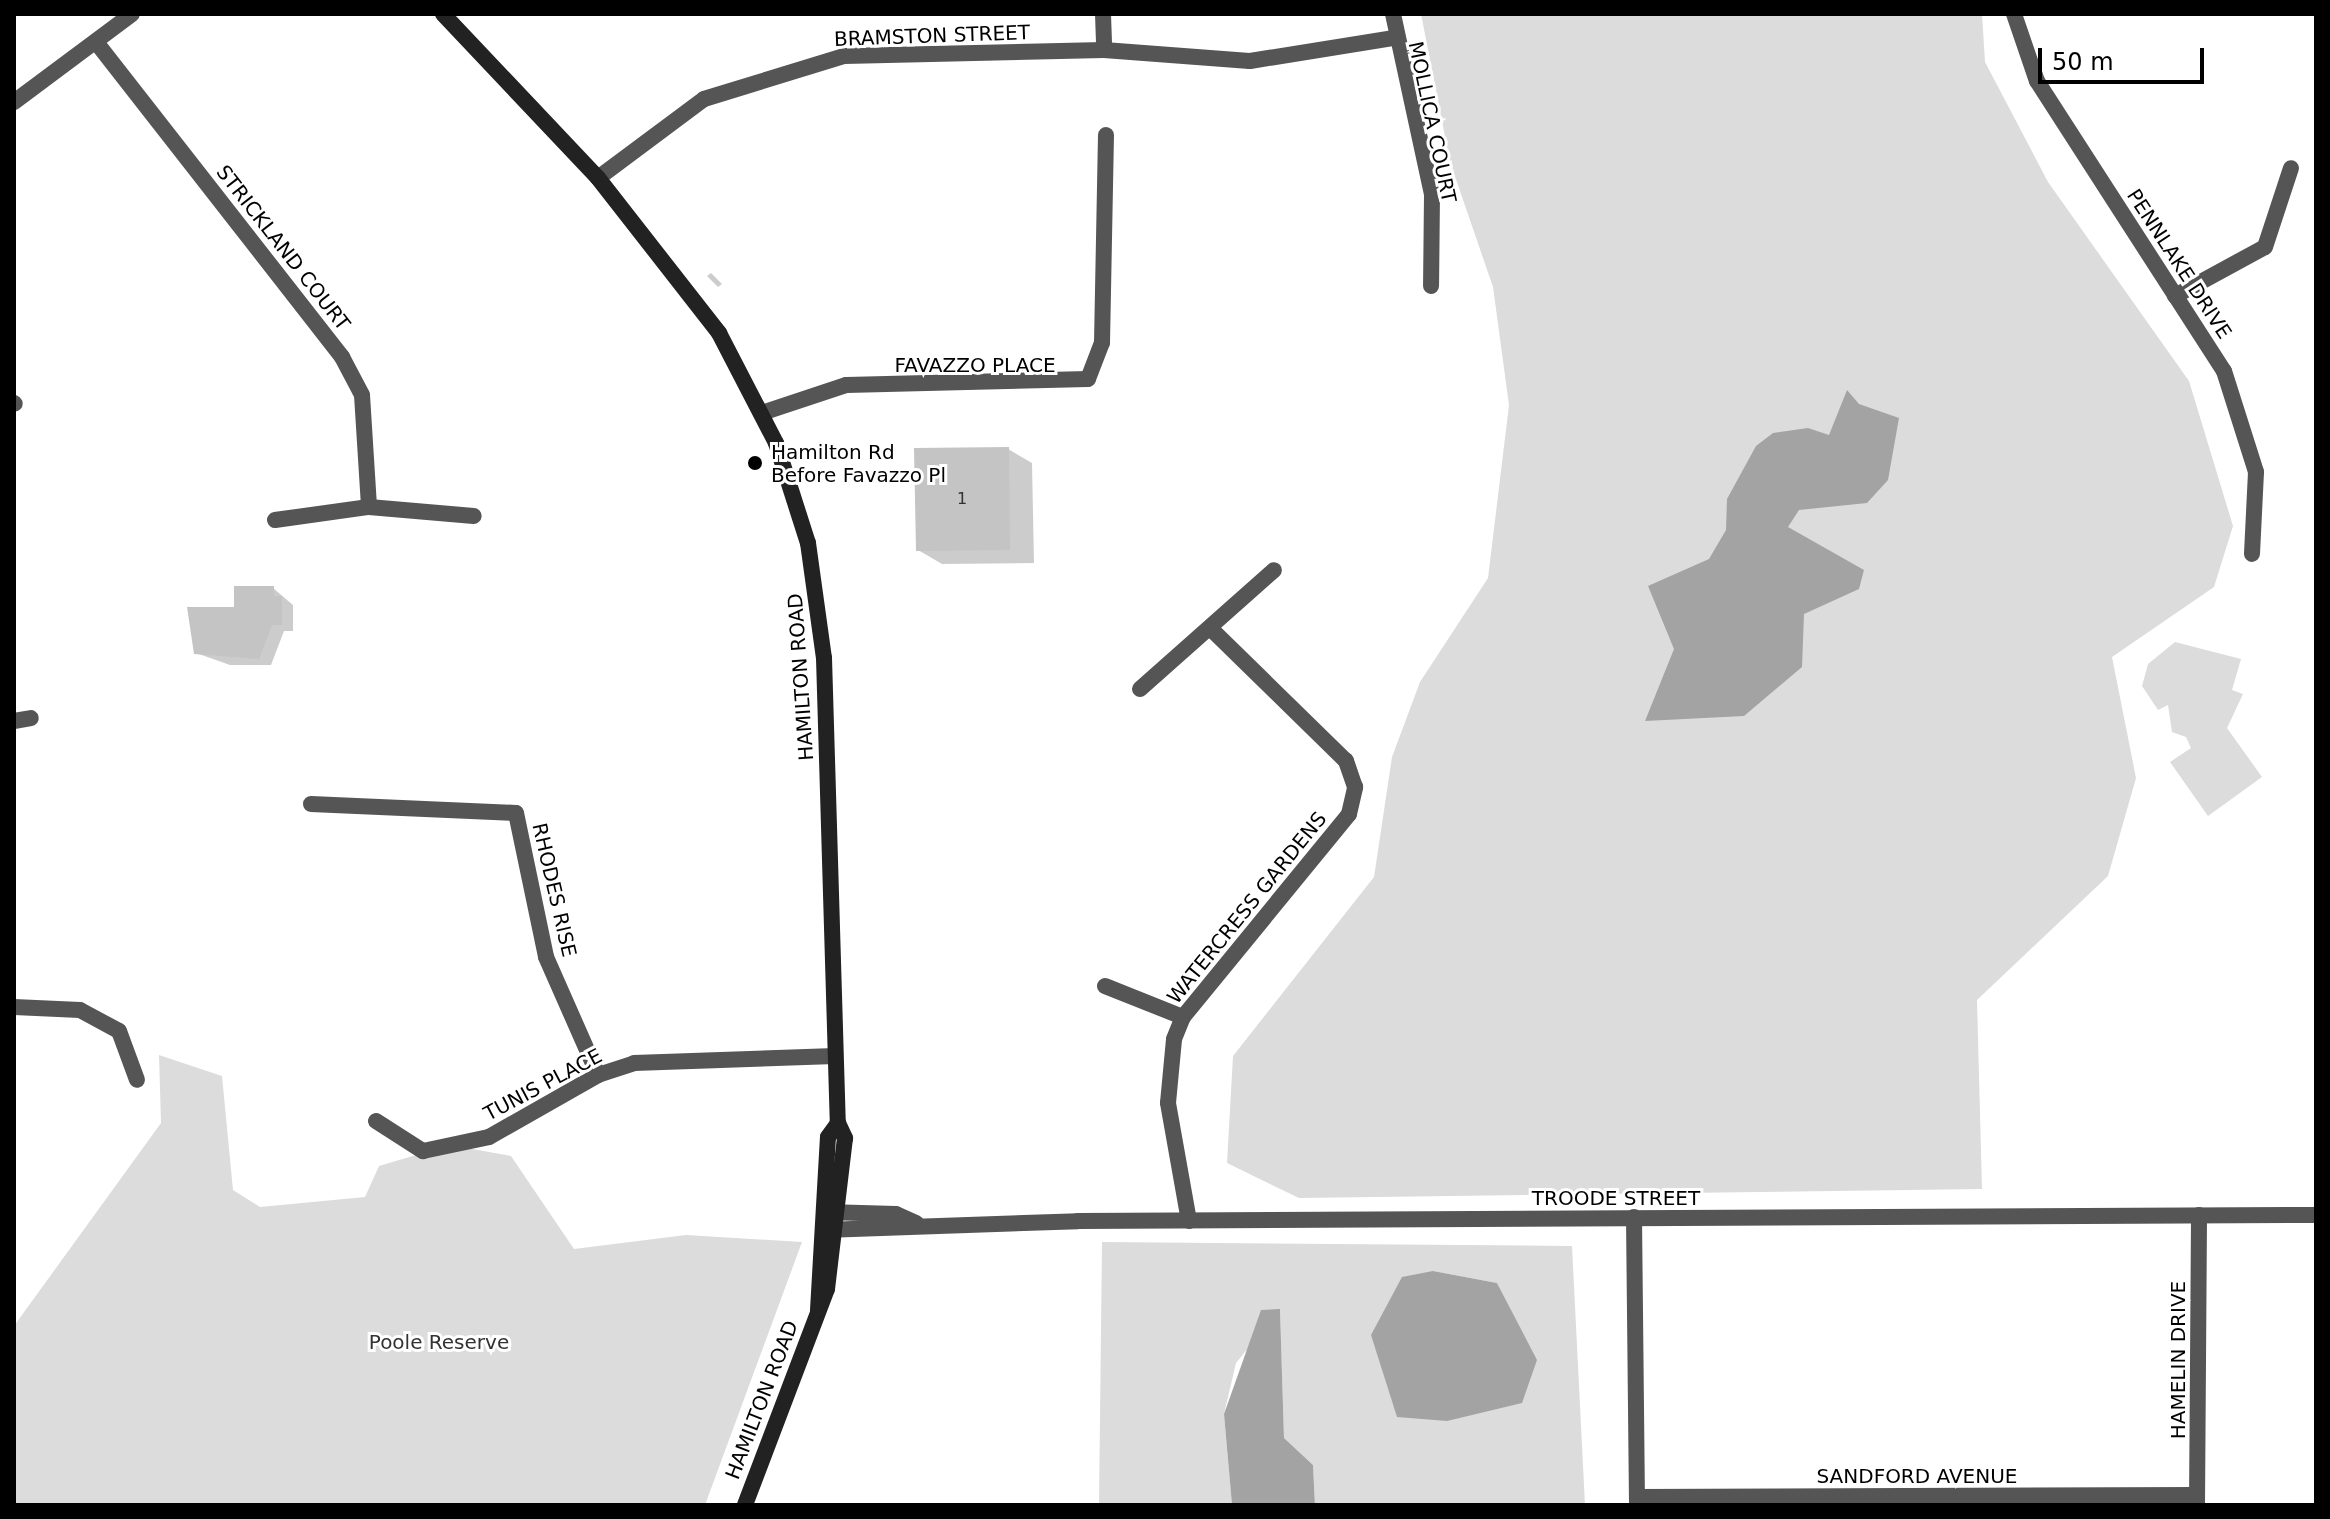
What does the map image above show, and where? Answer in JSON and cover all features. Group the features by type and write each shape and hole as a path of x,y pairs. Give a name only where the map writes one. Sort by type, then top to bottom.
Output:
{"main road":[{"name":"HAMILTON ROAD","path":"443,14 598,178 719,333 762,413 803,522 819,606 838,1123 828,1137 832,1222 818,1310 745,1505"}],"street":[{"path":"14,102 132,14"},
{"path":"1103,14 1104,50"},
{"name":"MOLLICA COURT","path":"1393,14 1394,38 1432,195 1431,286"},
{"name":"PENNLAKE DRIVE","path":"2014,14 2037,81 2224,371 2252,444 2252,554"},
{"name":"BRAMSTON STREET","path":"598,178 704,99 793,66 844,56 1104,50 1250,61 1394,38"},
{"name":"STRICKLAND COURT","path":"96,42 342,357 362,395 369,507"},
{"name":"FAVAZZO PLACE","path":"762,413 846,385 1088,379 1102,343 1106,135"},
{"path":"2175,296 2265,247 2291,168"},
{"path":"275,520 369,507 474,516"},
{"path":"1140,689 1212,630 1274,570"},
{"name":"WATERCRESS GARDENS","path":"1189,1221 1168,1103 1183,1017 1349,814 1355,787 1346,761 1212,630"},
{"name":"RHODES RISE","path":"311,804 516,813 546,957 598,1075"},
{"path":"1105,986 1183,1017"},
{"path":"14,1007 80,1010 119,1031 137,1080"},
{"name":"TUNIS PLACE","path":"376,1121 423,1151 489,1137 598,1075 664,1059 835,1056"},
{"name":"TROODE STREET","path":"832,1222 896,1214 916,1223 2316,1215"},
{"name":"HAMELIN DRIVE","path":"2197,1500 2199,1215"},
{"path":"1634,1217 1637,1501"},
{"name":"SANDFORD AVENUE","path":"1637,1501 2197,1500"}],"green space":[{"path":"1421,14 1982,14 1985,62 2048,182 2189,381 2233,526 2214,587 2112,657 2136,778 2108,876 1977,1000 1982,1189 1299,1198 1227,1163 1233,1056 1374,877 1392,757 1420,682 1488,578 1509,405 1493,287 1450,162"},
{"path":"2175,642 2241,659 2232,690 2243,694 2227,728 2262,777 2208,816 2170,762 2191,748 2186,737 2172,732 2168,705 2158,710 2142,686 2148,664"},
{"name":"Poole Reserve","path":"159,1055 222,1076 233,1190 260,1207 365,1197 379,1166 450,1145 511,1156 574,1249 686,1235 802,1242 705,1505 14,1505 14,1326 161,1123"},
{"path":"1102,1242 1572,1246 1585,1505 1315,1505 1313,1465 1284,1438 1280,1309 1236,1363 1224,1414 1232,1505 1099,1505","holes":["1433,1271 1497,1283 1536,1360 1371,1336"]}],"shaded area":[{"path":"1847,390 1859,404 1899,418 1888,480 1867,503 1799,510 1788,527 1864,570 1859,589 1804,614 1802,667 1744,716 1645,721 1674,649 1648,586 1709,559 1726,530 1727,499 1756,446 1773,433 1808,428 1829,435"},
{"path":"1433,1271 1497,1283 1537,1360 1522,1403 1447,1421 1397,1417 1371,1335 1402,1277"},
{"path":"1280,1309 1284,1438 1313,1465 1315,1505 1232,1505 1224,1414 1261,1310"}],"building":[{"path":"1009,447 1010,550 916,551 914,448"},
{"path":"234,586 274,586 274,596 282,596 282,625 272,625 259,659 194,654 187,607 234,607"}],"place":[{"name":"Hamilton Rd Before Favazzo Pl","path":"755,463"}]}
